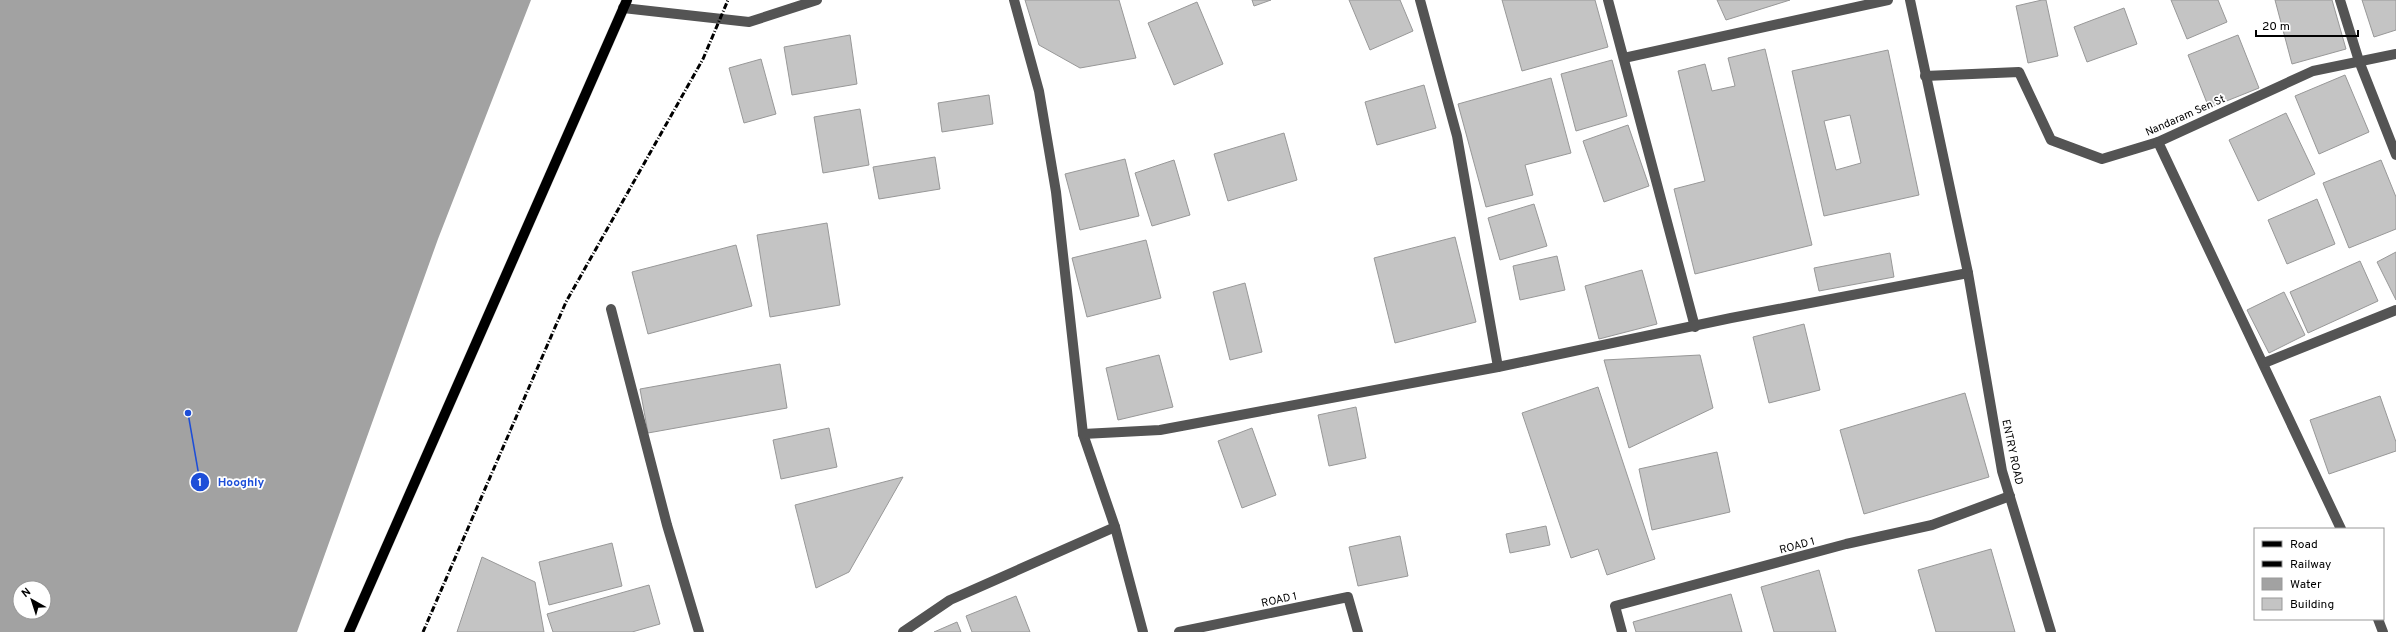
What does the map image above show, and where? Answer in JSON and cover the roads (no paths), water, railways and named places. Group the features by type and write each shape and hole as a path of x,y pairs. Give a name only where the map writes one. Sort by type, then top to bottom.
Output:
{"main road":[{"path":"349,632 625,4"}],"street":[{"path":"625,4 749,22 817,0"},
{"path":"1014,0 1039,91 1056,192 1083,434 1115,527 1143,632"},
{"path":"1420,0 1457,136 1498,367"},
{"path":"1608,0 1695,327"},
{"path":"1624,58 1888,0"},
{"name":"ENTRY ROAD","path":"1910,0 1968,273 2002,471 2051,632"},
{"path":"2340,0 2359,61 2396,155"},
{"name":"Nandaram Sen St","path":"1925,76 2019,72 2051,140 2102,158 2158,142 2313,71 2396,54"},
{"path":"2158,142 2264,363 2341,528"},
{"path":"1083,434 1160,430 1498,367 1968,273"},
{"path":"611,309 667,525 699,632"},
{"path":"2264,363 2396,310"},
{"name":"ROAD 1","path":"1622,632 1615,606 1846,544 1932,526 2010,496"},
{"path":"903,632 950,600 1115,527"},
{"name":"ROAD 1","path":"1179,632 1348,597 1358,632"},
{"path":"2378,620 2383,632"}],"water":[{"path":"0,0 531,0 438,239 297,632 0,632"}],"railway":[{"path":"423,632 566,302 703,59 728,0"}],"place":[{"name":"Hooghly","path":"188,413"}]}
